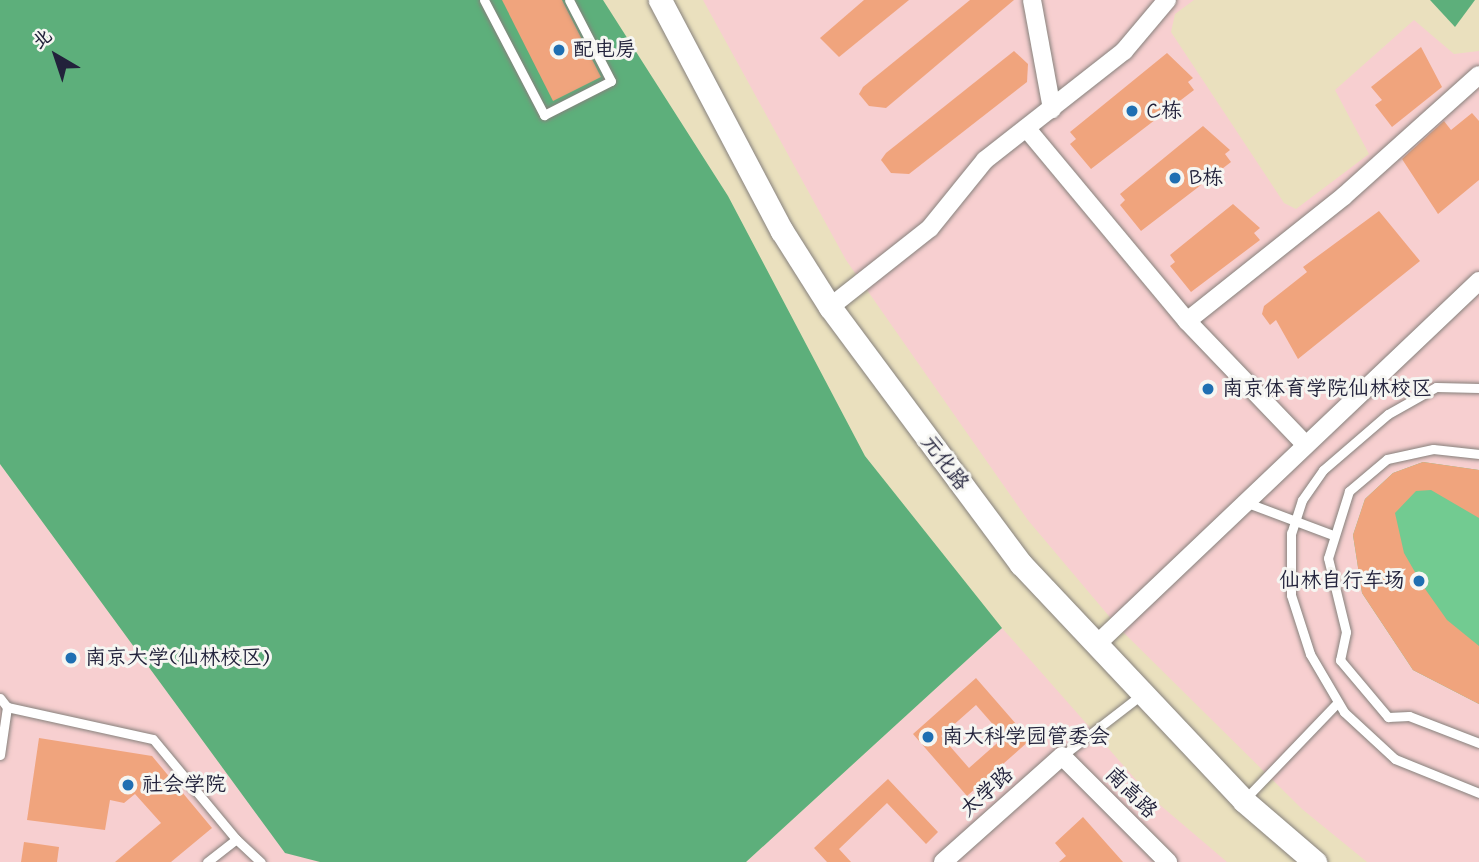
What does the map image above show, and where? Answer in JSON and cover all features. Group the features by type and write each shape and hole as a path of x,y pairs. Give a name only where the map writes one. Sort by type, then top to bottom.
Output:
{"street":[{"name":"元化路","path":"660,0 782,231 830,307 1021,564 1244,801 1315,862"},
{"path":"1032,0 1052,109"},
{"path":"830,307 930,228 985,160 1124,51 1167,0"},
{"path":"1187,321 1344,196 1479,75"},
{"path":"1027,129 1187,321 1305,444"},
{"path":"1097,644 1479,281"},
{"name":"太学路","path":"954,859 1062,756"},
{"name":"南高路","path":"1062,756 1168,862"}],"lane":[{"path":"484,0 544,115 611,81 569,0"},
{"path":"1479,388 1436,387 1388,414 1323,470 1294,523 1291,595 1310,654 1338,702 1395,759 1479,793"},
{"path":"1479,454 1433,449 1387,459 1349,491 1330,534 1333,595 1346,632 1340,660 1388,717 1409,716 1479,743"},
{"path":"1245,502 1294,523 1330,534"},
{"path":"1062,756 1143,693"},
{"path":"0,698 7,707 153,739 236,839 261,862"},
{"path":"1244,801 1338,702"},
{"path":"0,755 7,707"},
{"path":"207,862 236,839"}],"shaded area":[{"name":"南京体育学院仙林校区","path":"703,0 1194,0 1175,14 1171,32 1284,203 1296,209 1369,154 1335,90 1414,20 1454,54 1479,51 1479,862 1367,862 1302,809 1119,628 1027,519 846,260"},
{"name":"南京大学(仙林校区)","path":"0,464 285,852 320,862 0,862"},
{"path":"1002,628 1153,799 1227,862 746,862"}],"green space":[{"path":"0,0 603,0 728,196 865,456 1002,628 746,862 320,862 285,853 0,464"},
{"path":"1430,0 1475,0 1455,27"},
{"name":"仙林自行车场","path":"1423,462 1479,470 1479,704 1413,670 1362,593 1353,535 1365,499 1393,473"}],"building":[{"name":"配电房","path":"502,0 562,0 601,77 553,101"},
{"path":"864,0 909,0 839,57 820,38"},
{"path":"970,0 1014,0 886,108 869,106 859,94 863,87"},
{"path":"1421,47 1442,87 1392,127 1375,105 1382,100 1371,87"},
{"path":"1014,51 1028,64 1027,82 909,174 891,173 881,160 886,153"},
{"name":"C栋","path":"1167,53 1193,78 1188,82 1194,90 1091,169 1070,144 1076,139 1070,132"},
{"path":"1472,113 1479,121 1479,180 1438,214 1402,159 1444,121 1451,130"},
{"name":"B栋","path":"1203,126 1230,150 1225,154 1231,162 1141,231 1120,205 1125,200 1120,194"},
{"path":"1233,204 1260,228 1254,233 1260,240 1191,292 1170,266 1175,262 1170,255"},
{"path":"1379,211 1420,261 1298,359 1276,320 1270,325 1262,314 1264,306 1307,272 1303,267"},
{"name":"仙林自行车场","path":"1423,462 1479,470 1479,518 1431,490 1416,491 1395,513 1404,553 1423,586 1447,620 1479,646 1479,704 1413,670 1362,593 1353,535 1365,499 1393,473"},
{"name":"南大科学园管委会","path":"976,678 1030,740 967,796 913,734","holes":["976,705 1004,737 969,768 941,736"]},
{"path":"39,738 152,756 212,828 171,862 115,862 161,823 135,794 124,803 110,800 105,830 27,820"},
{"path":"888,779 938,832 926,844 887,803 839,849 851,862 827,862 814,848"},
{"path":"1083,817 1123,862 1059,862 1066,856 1055,843"},
{"path":"24,842 59,847 57,862 21,862"}],"place":[{"name":"配电房","path":"559,50"},
{"name":"C栋","path":"1132,111"},
{"name":"B栋","path":"1175,178"},
{"name":"南京体育学院仙林校区","path":"1208,389"},
{"name":"仙林自行车场","path":"1419,581"},
{"name":"南京大学(仙林校区)","path":"71,658"},
{"name":"南大科学园管委会","path":"928,737"},
{"name":"社会学院","path":"128,785"}]}
